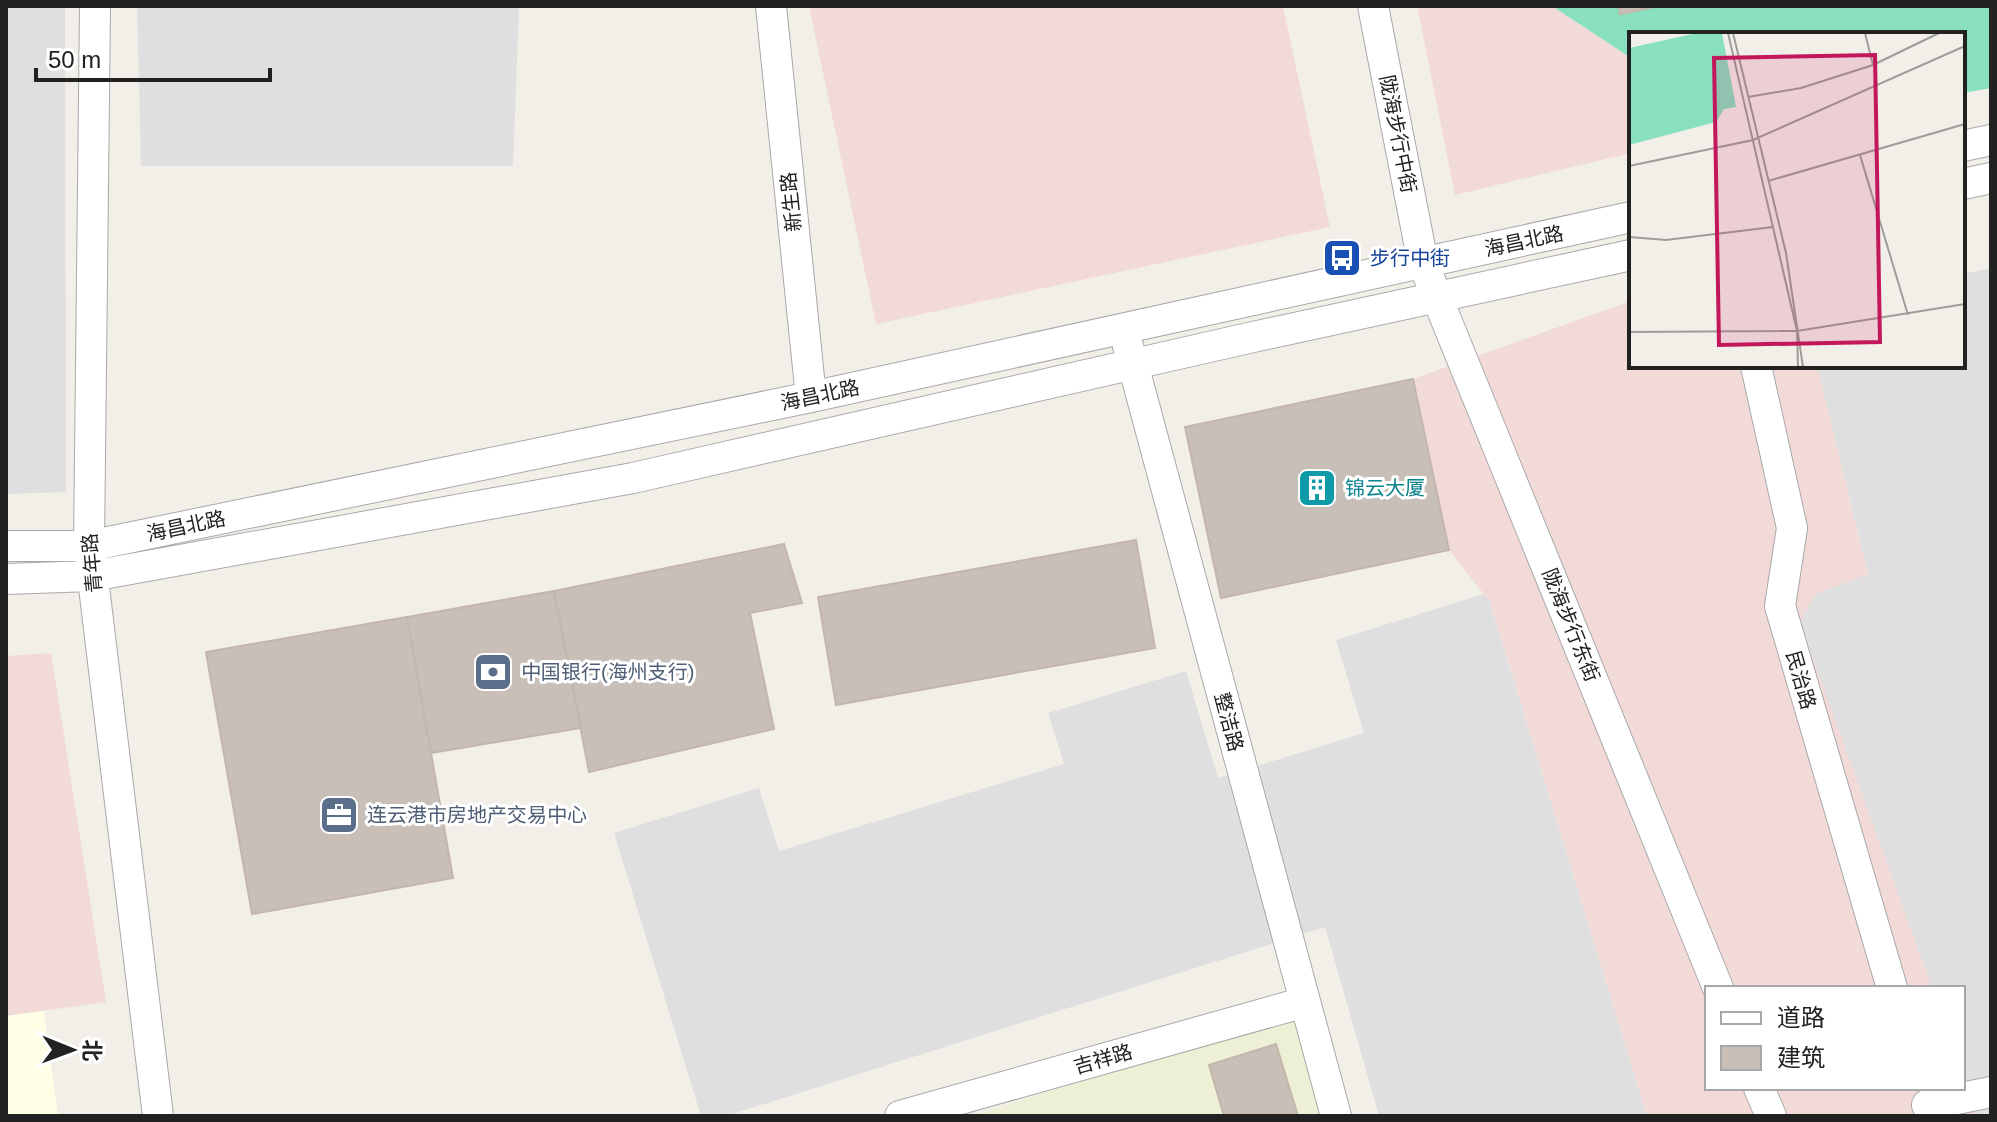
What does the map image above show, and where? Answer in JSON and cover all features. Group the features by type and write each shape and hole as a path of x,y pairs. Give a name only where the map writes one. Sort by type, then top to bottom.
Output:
{"street":[{"name":"青年路","path":"95,6 89,546 158,1116"},
{"name":"新生路","path":"771,6 811,397"},
{"name":"陇海步行中街","path":"1373,6 1423,263"},
{"path":"1965,146 1991,140"},
{"path":"1965,184 1991,178"},
{"name":"海昌北路","path":"6,546 89,546 811,397 1629,217"},
{"name":"海昌北路","path":"6,579 92,576 633,478 1132,364 1629,255"},
{"name":"陇海步行东街","path":"1423,263 1717,986"},
{"name":"整洁路","path":"1123,327 1336,1116"},
{"name":"民治路","path":"1756,368 1792,528 1780,606 1891,986"},
{"name":"吉祥路","path":"900,1116 1305,1002"},
{"path":"1760,1090 1771,1116"},
{"path":"1927,1103 1991,1092"}],"shaded area":[{"path":"6,6 65,6 66,492 6,494"},
{"path":"137,6 519,6 513,166 141,166"},
{"path":"809,6 1283,6 1330,227 876,324"},
{"path":"1417,6 1552,6 1629,57 1629,153 1455,195"},
{"path":"1991,268 1991,1116 1978,1116 1965,1080 1965,986 1931,986 1799,622 1816,594 1868,573 1817,368 1965,368 1965,274"},
{"path":"1629,302 1629,368 1817,368 1868,574 1816,594 1800,622 1931,986 1705,986 1705,1090 1965,1090 1965,1080 1978,1116 1647,1116 1490,602 1449,550 1413,379"},
{"path":"1487,593 1647,1116 1379,1116 1325,927 726,1116 701,1116 614,833 759,788 779,851 1064,764 1048,713 1186,671 1218,778 1364,733 1336,640"},
{"path":"51,653 106,1002 6,1016 6,656"},
{"path":"44,1011 58,1116 6,1116 6,1016"},
{"path":"1295,1016 1326,1116 1298,1116 1276,1044 1209,1065 1224,1116 971,1116"}],"green space":[{"path":"1552,6 1991,6 1991,88 1965,93 1965,32 1629,32 1629,57"}],"building":[{"path":"1618,6 1660,6 1620,14"},
{"name":"锦云大厦","path":"1413,379 1449,550 1221,598 1185,427"},
{"path":"1136,540 1155,648 836,705 818,597"},
{"path":"784,544 802,603 750,613 774,729 589,772 554,591"},
{"name":"中国银行(海州支行)","path":"554,591 581,728 431,753 407,617"},
{"name":"连云港市房地产交易中心","path":"407,617 453,878 252,914 206,652"},
{"path":"1276,1044 1298,1116 1224,1116 1209,1065"}],"place":[{"name":"步行中街","path":"1342,258"},
{"name":"锦云大厦","path":"1317,488"},
{"name":"中国银行(海州支行)","path":"493,672"},
{"name":"连云港市房地产交易中心","path":"339,815"}]}
